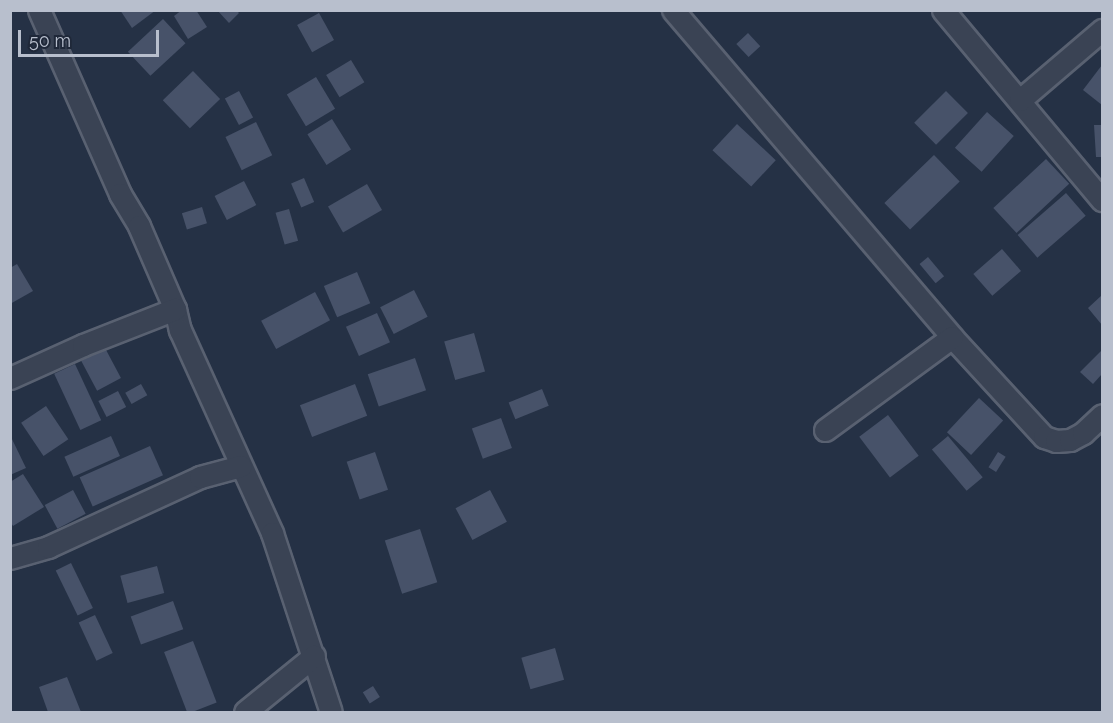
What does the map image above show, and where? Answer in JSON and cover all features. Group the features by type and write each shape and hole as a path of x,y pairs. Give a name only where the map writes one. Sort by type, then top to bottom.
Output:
{"street":[{"path":"39,10 120,194 139,226 175,309 180,330 272,533 331,712"},
{"path":"673,10 952,337 1044,437 1056,441 1070,440 1083,433 1102,415"},
{"path":"943,10 1102,200"},
{"path":"1020,100 1102,30"},
{"path":"10,378 83,345 175,309"},
{"path":"825,430 952,337"},
{"path":"10,558 48,547 200,477 241,466"},
{"path":"245,712 314,656"}],"building":[{"path":"120,10 156,10 132,28"},
{"path":"182,10 196,10 207,27 188,39 174,16"},
{"path":"217,10 236,10 239,13 229,23"},
{"path":"319,13 334,40 312,52 297,25"},
{"path":"163,19 186,43 150,76 128,52"},
{"path":"748,33 760,46 749,57 736,44"},
{"path":"351,60 364,82 340,97 326,75"},
{"path":"1102,65 1102,105 1083,90"},
{"path":"193,71 220,99 190,128 163,100"},
{"path":"316,77 335,109 306,126 287,95"},
{"path":"239,91 253,117 239,125 225,99"},
{"path":"946,91 968,113 936,145 914,123"},
{"path":"987,112 1014,136 982,172 955,148"},
{"path":"332,119 351,150 326,165 307,134"},
{"path":"256,122 272,155 242,170 225,137"},
{"path":"737,124 776,160 751,186 712,150"},
{"path":"1094,125 1102,125 1102,157 1096,157"},
{"path":"934,155 960,182 910,230 884,203"},
{"path":"1046,159 1069,184 1017,233 993,208"},
{"path":"304,178 314,202 301,207 291,183"},
{"path":"244,181 256,205 227,220 215,196"},
{"path":"367,184 382,210 343,232 328,206"},
{"path":"1066,193 1086,216 1037,258 1018,235"},
{"path":"202,207 207,223 187,229 182,213"},
{"path":"289,209 298,241 285,245 276,213"},
{"path":"1002,249 1021,271 992,296 973,274"},
{"path":"928,257 944,276 936,283 920,264"},
{"path":"17,264 33,291 10,304 10,268"},
{"path":"357,272 370,303 337,317 324,286"},
{"path":"414,290 428,317 394,334 380,307"},
{"path":"315,292 330,320 276,349 261,321"},
{"path":"1102,295 1102,325 1088,308"},
{"path":"377,313 390,342 359,356 346,327"},
{"path":"474,333 485,371 455,380 444,342"},
{"path":"105,348 121,378 97,391 81,361"},
{"path":"1102,350 1102,374 1093,384 1080,372"},
{"path":"415,358 426,390 379,406 368,374"},
{"path":"75,364 101,420 80,430 54,374"},
{"path":"141,384 147,395 132,404 125,393"},
{"path":"355,384 367,416 312,437 300,405"},
{"path":"542,389 549,406 515,419 509,402"},
{"path":"118,391 126,407 107,417 98,401"},
{"path":"979,398 1003,421 971,455 947,432"},
{"path":"46,406 68,439 43,456 21,423"},
{"path":"888,415 919,456 890,477 859,437"},
{"path":"501,418 512,448 483,459 472,429"},
{"path":"10,435 26,468 10,475"},
{"path":"111,436 120,456 73,477 64,457"},
{"path":"948,436 983,477 967,491 932,449"},
{"path":"150,446 163,475 93,507 80,477"},
{"path":"375,452 388,490 360,500 347,462"},
{"path":"998,452 1006,457 996,472 988,467"},
{"path":"23,474 44,507 13,526 10,521 10,482"},
{"path":"73,490 86,514 57,529 45,505"},
{"path":"490,490 507,522 472,540 456,508"},
{"path":"420,529 437,582 402,594 385,540"},
{"path":"71,563 93,608 78,615 56,570"},
{"path":"157,566 164,593 128,603 120,576"},
{"path":"173,601 183,629 141,645 131,616"},
{"path":"95,615 113,653 96,661 79,623"},
{"path":"193,641 217,703 187,712 164,652"},
{"path":"555,648 564,680 530,689 521,658"},
{"path":"67,677 81,712 48,712 39,687"},
{"path":"373,686 380,697 370,703 363,692"}]}
